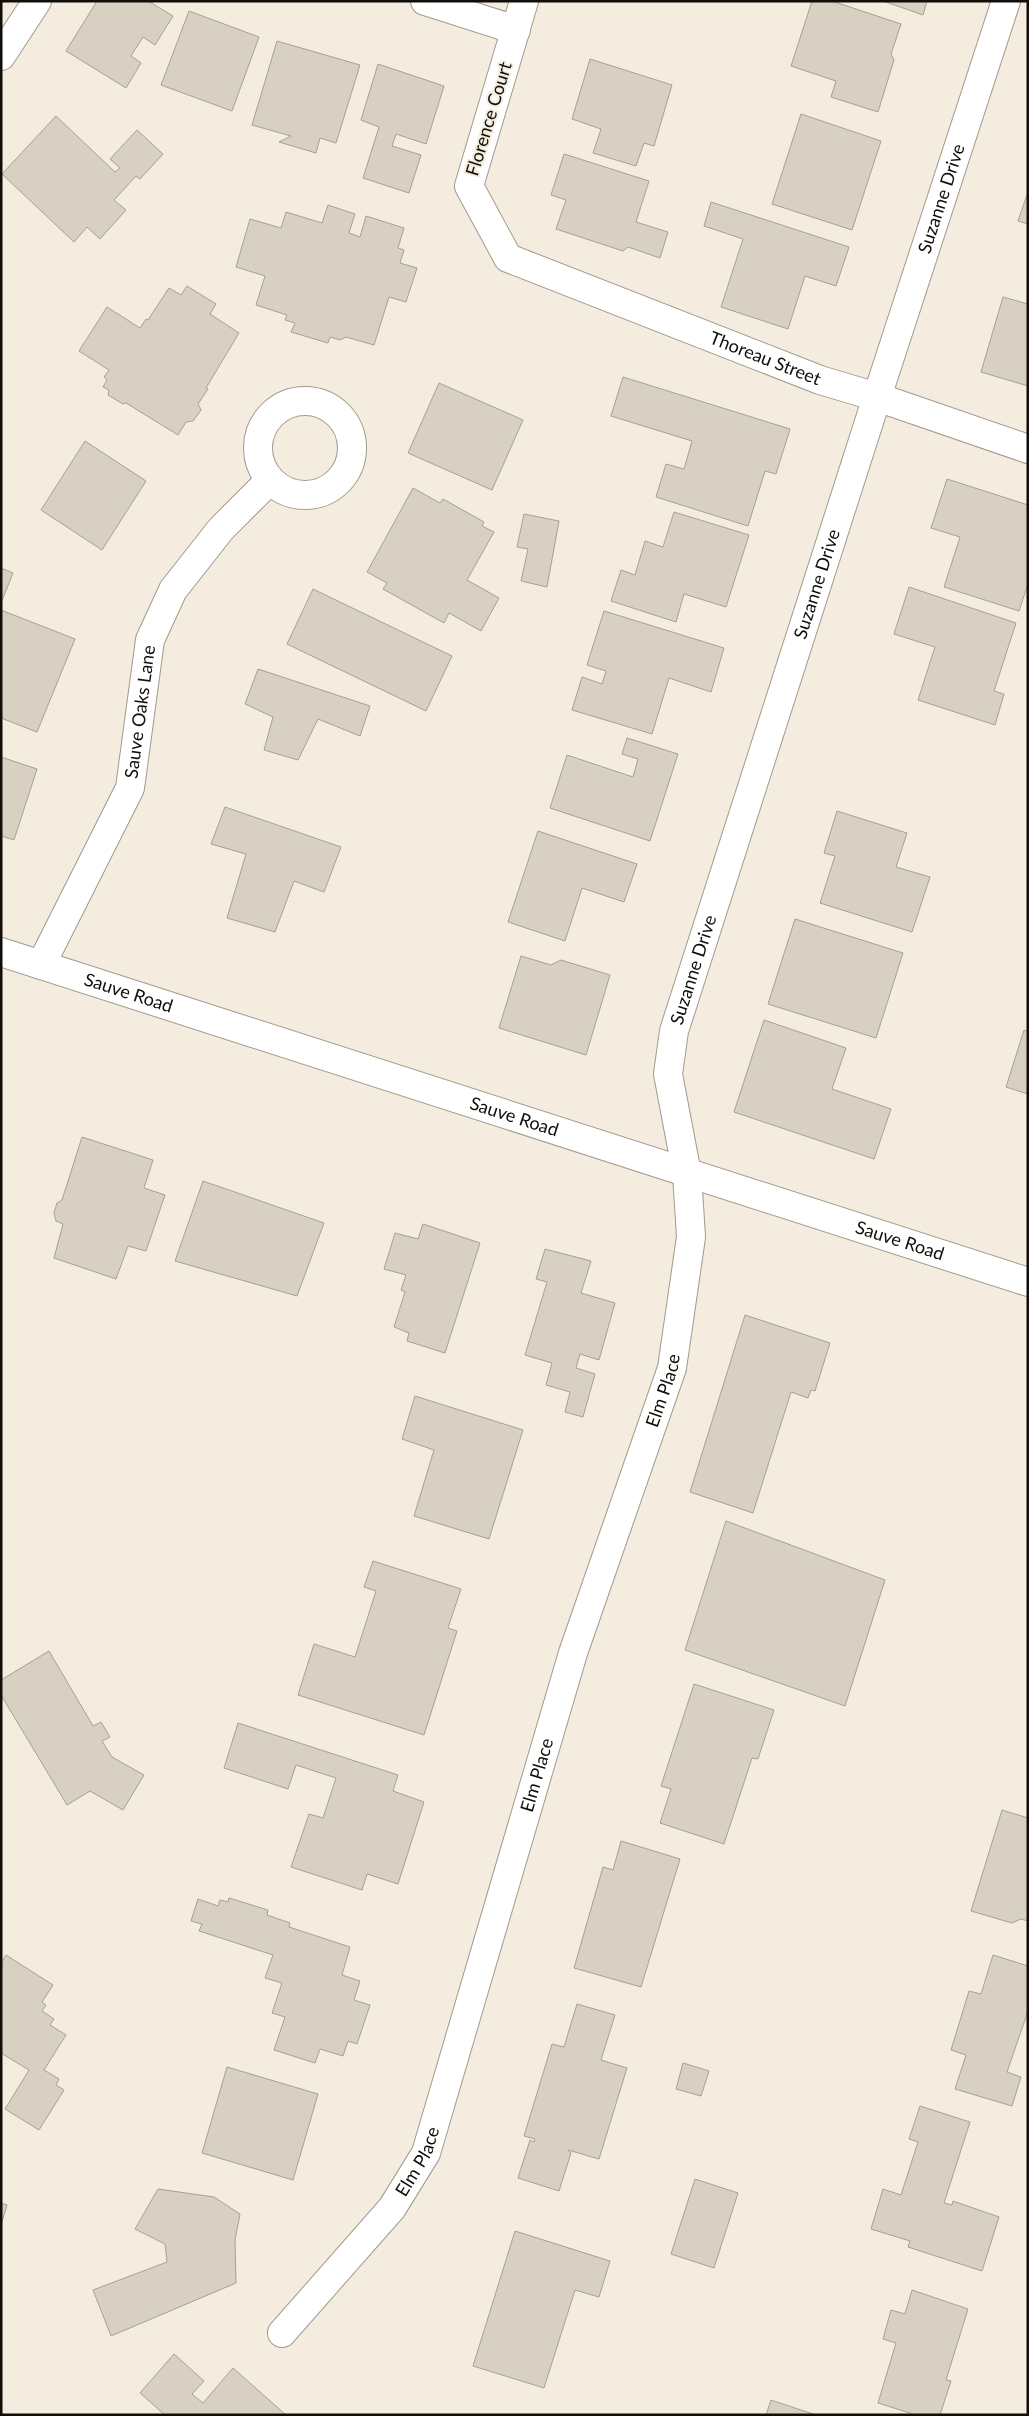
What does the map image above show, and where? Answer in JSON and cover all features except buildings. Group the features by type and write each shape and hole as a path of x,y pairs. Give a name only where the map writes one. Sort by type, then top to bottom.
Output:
{"street":[{"path":"1,56 36,1"},
{"path":"425,1 516,30"},
{"name":"Florence Court","path":"508,258 469,186 524,1"},
{"name":"Suzanne Drive","path":"687,1174 668,1074 674,1031 1006,1"},
{"name":"Thoreau Street","path":"508,258 820,380 877,397 1028,449"},
{"name":"Sauve Oaks Lane","path":"41,965 130,788 150,640 173,590 221,529 270,480"},
{"name":"Sauve Road","path":"1,952 1028,1282"},
{"name":"Elm Place","path":"282,2333 392,2208 426,2153 573,1653 672,1368 691,1237 687,1174"}]}
